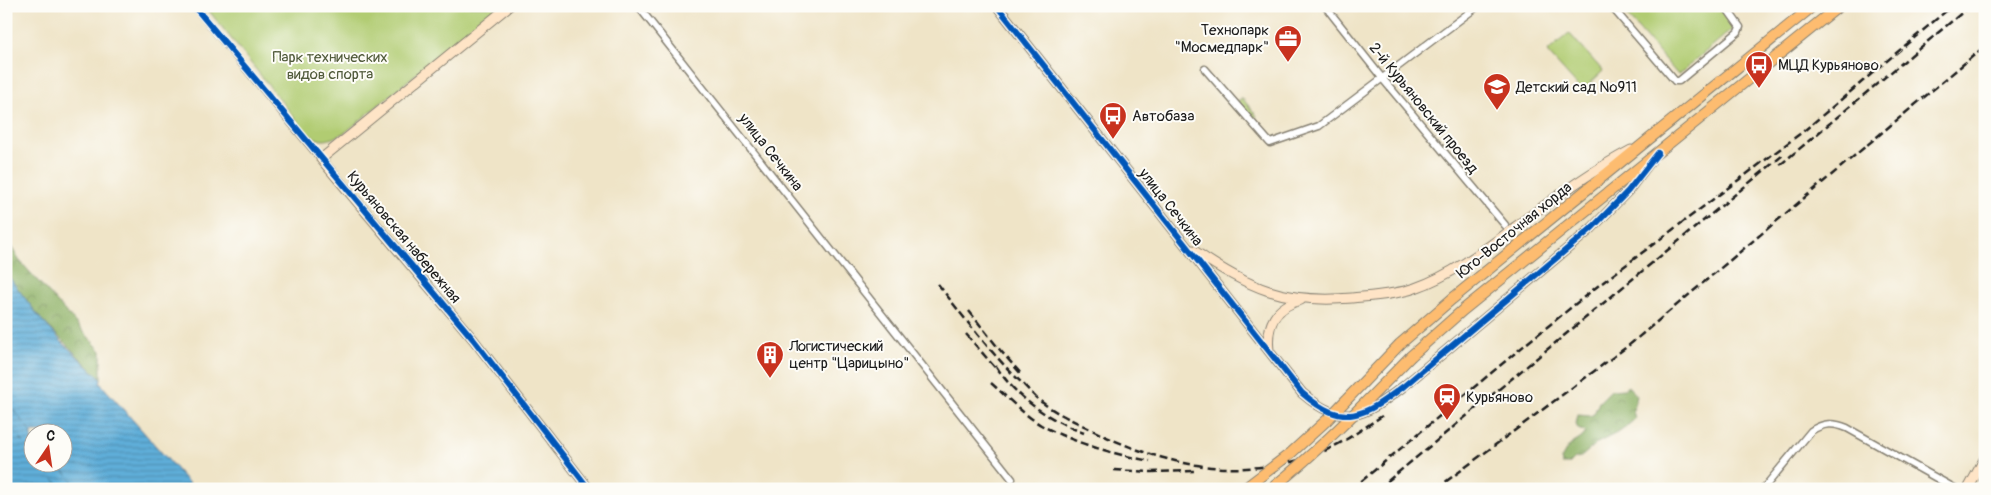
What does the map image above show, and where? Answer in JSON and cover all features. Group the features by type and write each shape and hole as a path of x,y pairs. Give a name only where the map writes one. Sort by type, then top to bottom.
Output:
{"main road":[{"name":"Юго-Восточная хорда","path":"1244,489 1291,453 1400,344 1452,299 1813,6"},
{"name":"Юго-Восточная хорда","path":"1271,489 1301,465 1346,423 1411,356 1464,310 1839,6"}],"street":[{"name":"Курьяновская набережная","path":"194,6 467,331 589,489"},
{"path":"321,159 509,6"},
{"name":"улица Сечкина","path":"638,6 1012,479"},
{"name":"улица Сечкина","path":"996,6 1302,393 1316,405 1333,414 1345,416 1361,414 1380,404 1404,386 1592,228 1628,191 1658,153"},
{"name":"2-й Курьяновский проезд","path":"1325,6 1382,78 1505,225"},
{"path":"1205,70 1270,143 1319,126 1478,6"},
{"path":"1611,6 1675,81 1679,81 1738,32 1740,27 1725,6"},
{"path":"1185,245 1216,266 1263,290 1286,297 1318,300 1378,296 1413,289 1441,278 1470,260 1601,166 1647,142"},
{"path":"1269,351 1268,336 1274,318 1285,306 1304,300"},
{"path":"1763,489 1811,431 1818,426 1838,424 1956,489"},
{"path":"1968,489 1985,458"}],"green space":[{"name":"Парк технических видов спорта","path":"205,6 498,6 346,132 326,140 321,140 306,132"},
{"path":"1626,6 1722,6 1737,25 1678,75 1622,10"},
{"path":"1569,33 1603,71 1582,91 1547,52"},
{"path":"1242,98 1257,116 1253,120 1237,102"},
{"path":"6,238 19,260 101,351 101,379 40,318 6,273"},
{"path":"1628,386 1637,396 1633,411 1635,419 1621,431 1597,443 1581,457 1575,458 1569,464 1562,464 1561,459 1570,445 1581,438 1586,432 1578,429 1576,424 1578,415 1590,416 1594,414 1599,402 1611,390 1624,389"}],"water":[{"path":"6,273 40,318 101,379 100,383 194,489 9,489 6,485"}],"ferry route":[{"path":"6,401 23,422"},
{"path":"6,421 22,441"},
{"path":"48,472 62,489"},
{"path":"65,472 78,489"}],"railway":[{"path":"1352,489 1594,289 1805,130 1952,6"},
{"path":"1780,165 1970,6"},
{"path":"1436,489 1628,346 1985,46"},
{"path":"1378,489 1783,155"},
{"path":"938,284 990,349 1040,401 1064,416 1112,440 1166,459 1193,465 1221,468 1277,465 1316,455 1345,440 1382,416"},
{"path":"969,311 1022,375"},
{"path":"966,334 998,371"},
{"path":"996,366 1004,378 1034,407 1084,433"},
{"path":"991,383 1041,425 1094,447 1150,461"},
{"path":"1114,470 1152,472 1197,471"}],"cycle path":[{"path":"194,6 473,339 589,489"},
{"path":"997,6 1302,393 1317,404 1342,415 1353,415 1365,411 1390,397 1404,386 1592,228 1628,191 1658,153"}],"place":[{"name":"Технопарк \"Мосмедпарк\"","path":"1288,63"},
{"name":"МЦД Курьяново","path":"1759,89"},
{"name":"Детский сад №911","path":"1497,111"},
{"name":"Автобаза","path":"1113,140"},
{"name":"Логистический центр \"Царицыно\"","path":"770,379"},
{"name":"Курьяново","path":"1447,421"}]}
